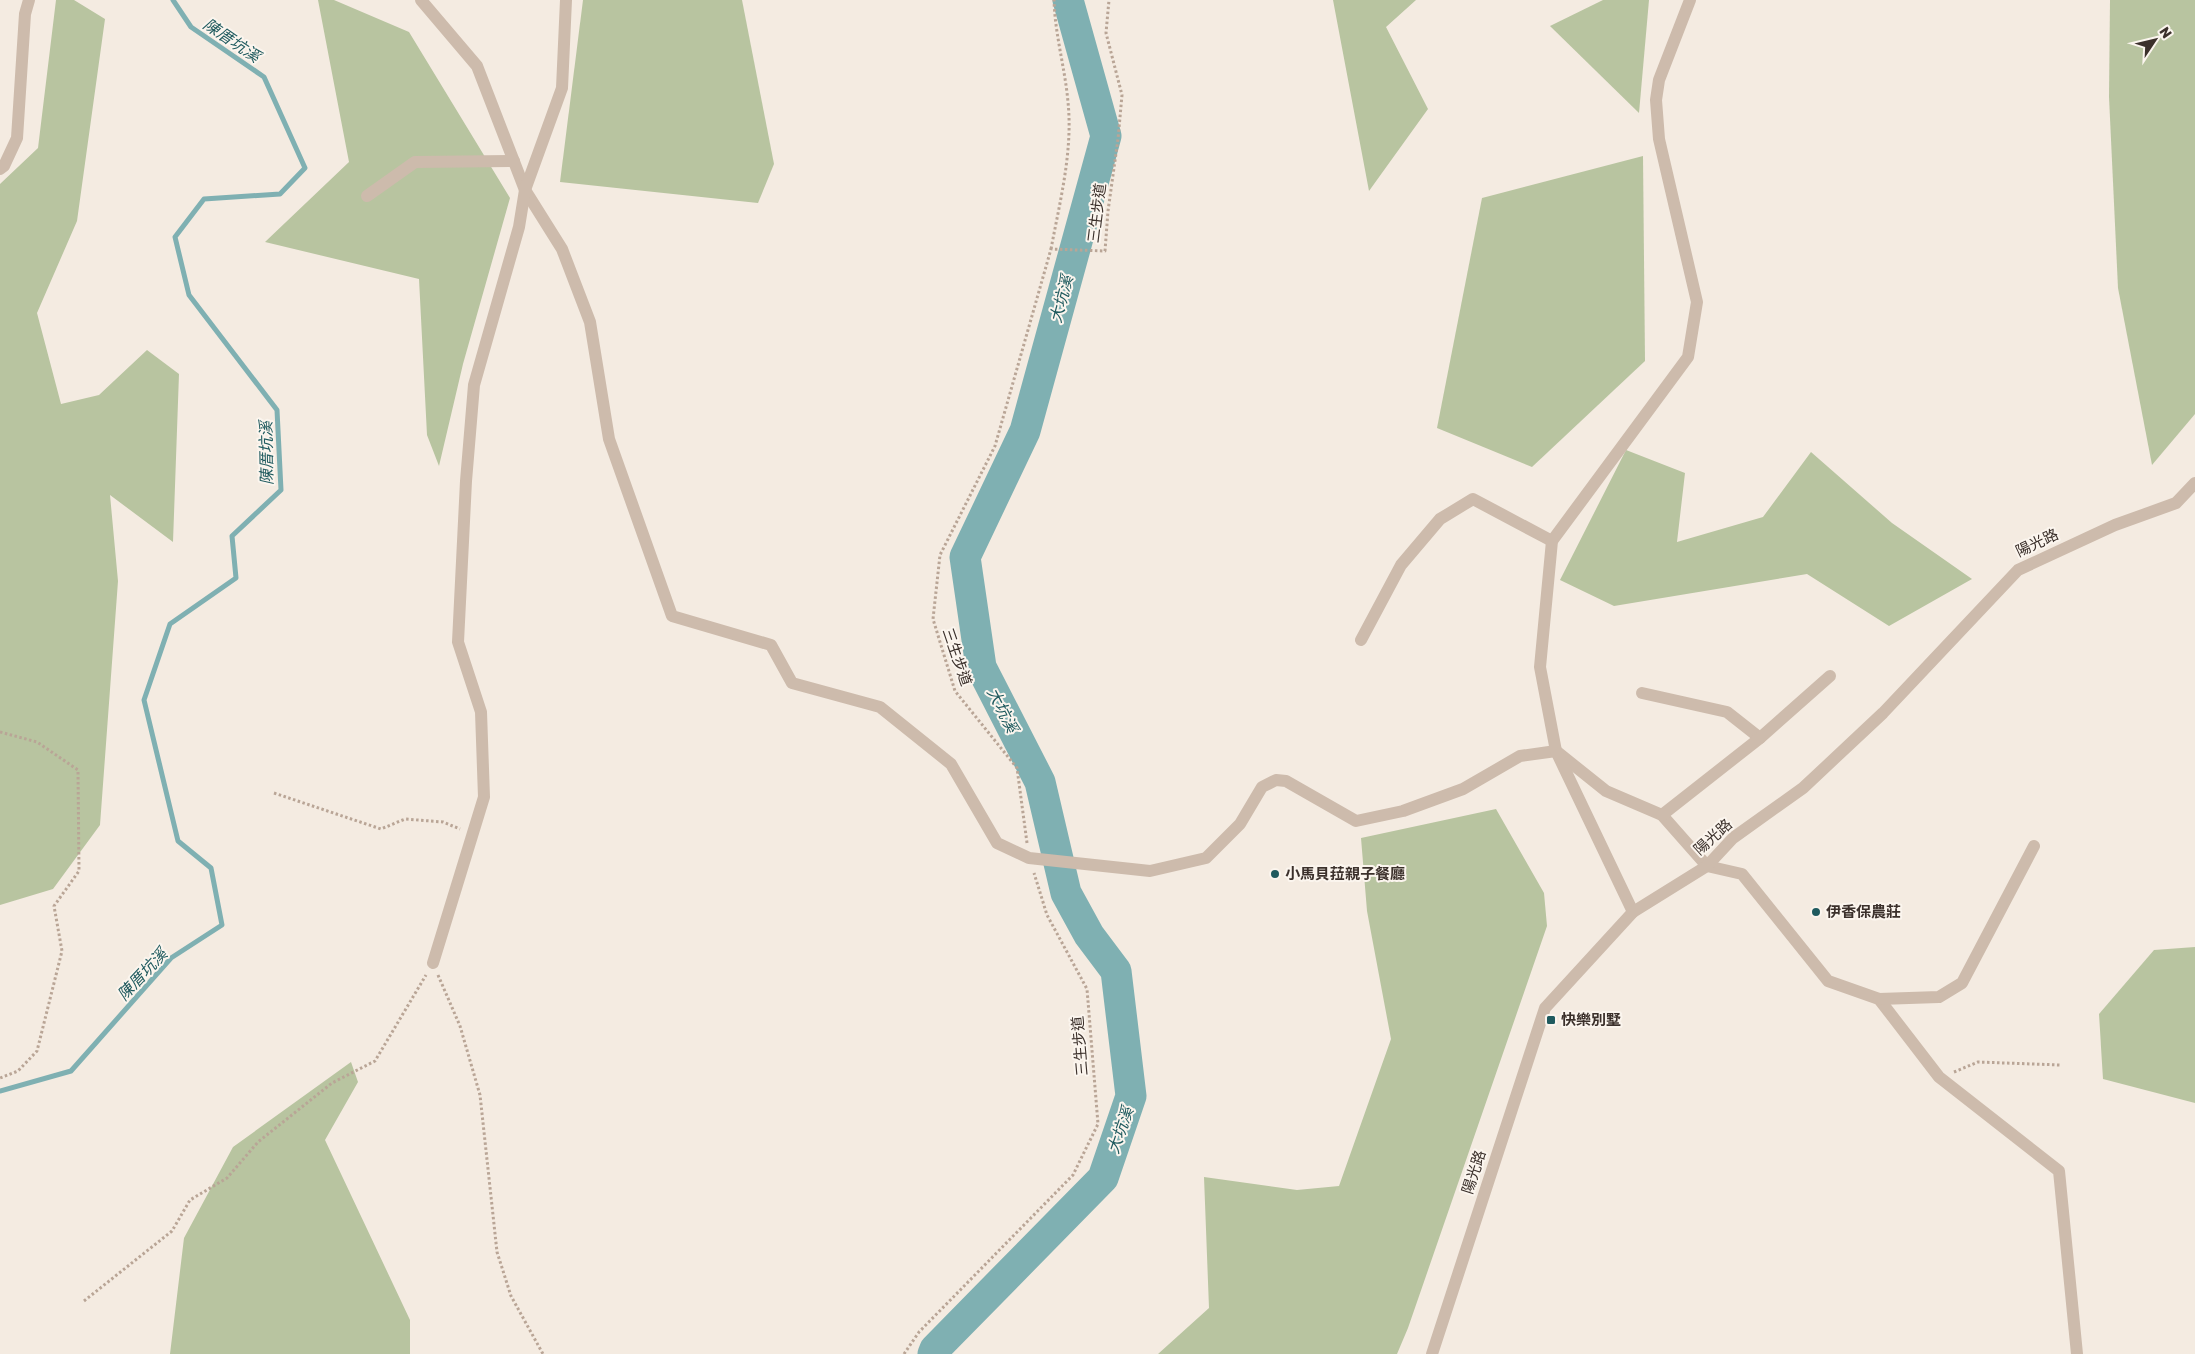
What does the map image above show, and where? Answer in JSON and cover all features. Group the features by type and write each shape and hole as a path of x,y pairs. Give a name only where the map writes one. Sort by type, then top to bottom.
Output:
{"street":[{"path":"0,169 4,166 17,138 25,14 29,0"},
{"path":"421,0 477,66 525,190 562,249 590,322 610,439 672,616 770,645 792,683 880,707 951,764 997,843 1029,858 1150,871 1206,858 1240,824 1262,787 1276,780 1286,781 1356,821 1403,811 1464,789 1520,756 1556,751 1606,791 1662,815 1707,866 1742,874 1828,981 1880,999 1939,997 1962,983 2034,846"},
{"path":"433,963 484,797 481,712 458,642 466,471 474,386 519,227 525,190 562,88 566,0"},
{"path":"1633,912 1556,751 1540,667 1552,541 1688,358 1697,302 1659,139 1656,100 1660,80 1690,0"},
{"path":"367,196 415,162 514,161"},
{"name":"陽光路","path":"1432,1354 1544,1008 1633,912 1707,866 1733,838 1803,788 1883,713 2018,570 2115,525 2176,503 2195,483"},
{"path":"1361,640 1401,565 1440,519 1473,499 1552,541"},
{"path":"1662,815 1760,738 1830,676"},
{"path":"1642,693 1727,712 1760,738"},
{"path":"1880,999 1939,1077 2059,1171 2078,1354"}],"path":[{"path":"1052,249 1068,152 1068,102 1055,26 1054,0"},
{"name":"三生步道","path":"904,1354 919,1332 1073,1175 1098,1124 1087,989 1047,915 1029,858 1017,768 955,691 933,620 940,555 995,446 1052,249 1105,251 1122,95 1106,33 1109,0"},
{"path":"0,732 37,742 78,770 80,799 79,871 54,906 62,951 37,1052 18,1071 0,1078"},
{"path":"274,793 381,829 404,819 443,822 473,834"},
{"path":"84,1301 172,1231 190,1200 227,1178 258,1142 332,1083 375,1061 433,963"},
{"path":"433,963 460,1026 480,1095 497,1252 511,1296 543,1354"},
{"path":"1939,1077 1978,1062 2060,1065"}],"green space":[{"path":"56,0 74,0 105,19 77,221 37,313 61,404 99,395 147,350 179,374 173,542 110,495 118,581 100,825 53,889 0,905 0,184 38,148"},
{"path":"318,0 334,0 409,32 510,198 463,364 439,466 427,435 419,279 265,242 349,162"},
{"path":"583,0 742,0 774,164 758,203 560,182"},
{"path":"1333,0 1416,0 1386,27 1428,109 1369,191"},
{"path":"1603,0 1649,0 1639,113 1550,26"},
{"path":"2110,0 2195,0 2195,414 2152,465 2118,288 2109,97"},
{"path":"1643,156 1645,361 1532,467 1437,428 1482,198"},
{"path":"1626,450 1685,473 1677,542 1763,517 1811,452 1892,523 1972,579 1889,626 1807,574 1614,606 1560,580"},
{"path":"1496,809 1544,893 1547,926 1408,1328 1397,1354 1158,1354 1209,1308 1204,1177 1297,1190 1339,1186 1391,1039 1367,911 1361,838"},
{"path":"2195,947 2195,1103 2103,1079 2099,1014 2154,950"},
{"path":"351,1062 358,1082 325,1140 410,1320 410,1354 170,1354 184,1238 233,1147"}],"waterway":[{"name":"陳厝坑溪","path":"0,1091 71,1071 171,958 222,925 211,868 178,841 144,700 170,624 236,578 232,536 281,490 277,410 189,295 175,237 204,199 280,194 305,168 264,77 191,27 173,0"},
{"name":"大坑溪","path":"933,1354 935,1349 1103,1178 1131,1096 1116,971 1089,935 1066,893 1040,782 981,667 965,557 1025,431 1106,136 1068,0"}],"place":[{"name":"小馬貝菈親子餐廳","path":"1275,874"},
{"name":"伊香保農莊","path":"1816,912"},
{"name":"快樂別墅","path":"1551,1020"}]}
